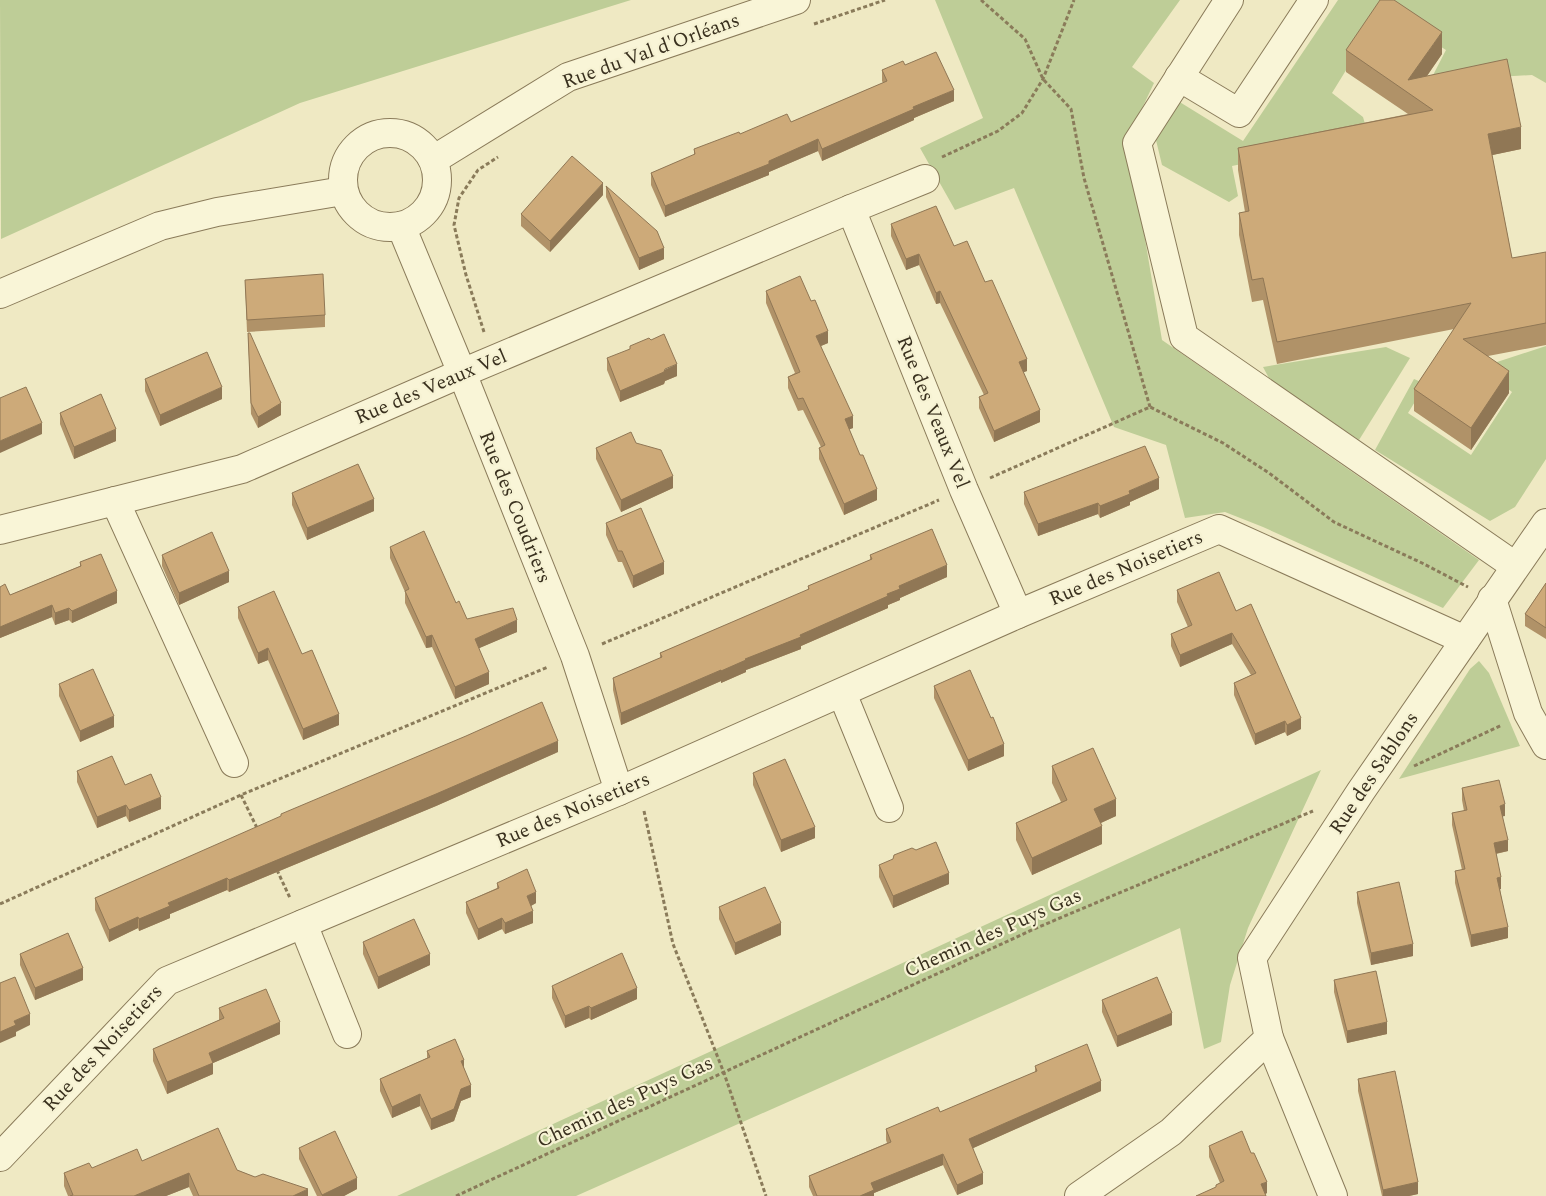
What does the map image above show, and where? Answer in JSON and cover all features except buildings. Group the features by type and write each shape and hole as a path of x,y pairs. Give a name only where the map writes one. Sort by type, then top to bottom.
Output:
{"street":[{"name":"Rue du Val d'Orléans","path":"433,160 568,77 796,0"},
{"path":"1229,0 1137,143 1184,337 1515,566"},
{"path":"1179,77 1239,113 1314,0"},
{"path":"397,132 418,142 433,160 437,176 436,193 428,208 416,220 401,226 382,227 364,220 351,208 343,191 342,175 346,160 354,147 367,138 382,133 397,132"},
{"name":"Rue des Veaux Vel","path":"0,530 242,469 462,373 925,179"},
{"path":"0,294 160,226 217,212 343,191"},
{"name":"Rue des Veaux Vel","path":"851,209 964,490 1018,614"},
{"name":"Rue des Coudriers","path":"401,226 628,787"},
{"path":"114,501 234,763"},
{"name":"Rue des Sablons","path":"1333,1196 1268,1038 1252,958 1361,791 1546,523"},
{"name":"Rue des Noisetiers","path":"0,1157 167,981 628,787 1018,614 1219,529 1465,640"},
{"path":"1492,600 1528,713 1546,745"},
{"path":"842,693 889,808"},
{"path":"303,924 347,1034"},
{"path":"1079,1196 1171,1132 1268,1038"}],"path":[{"path":"811,25 885,0"},
{"path":"981,0 1025,39 1043,79 1071,110 1084,178 1150,407 1223,443 1269,473 1334,522 1422,563 1492,600"},
{"path":"941,157 998,131 1022,113 1043,79 1074,0"},
{"path":"493,360 466,275 454,225 459,198 478,170 502,154"},
{"path":"0,904 241,795 575,656 964,490 1150,407"},
{"path":"1414,766 1528,713"},
{"path":"234,763 241,795 262,838"},
{"path":"628,787 673,944 724,1073 766,1196"},
{"name":"Chemin des Puys Gas","path":"456,1196 1034,929 1316,810"},
{"path":"274,864 303,924"}],"green space":[{"path":"0,0 631,0 300,103 1,239"},
{"path":"935,0 1180,0 1132,67 1154,83 1128,138 1162,340 1479,560 1443,608 1263,527 1225,512 1185,518 1166,445 1114,427 1014,188 955,210 920,148 983,118"},
{"path":"1338,0 1546,0 1546,83 1532,75 1430,81 1446,50 1383,10 1332,93 1363,117 1369,138 1232,166 1238,196 1229,202 1162,165 1155,136 1178,101 1243,141"},
{"path":"1546,346 1546,459 1515,507 1490,521 1375,450 1414,379 1426,384 1408,413 1471,455 1512,392 1487,373 1497,362"},
{"path":"1386,347 1410,358 1359,440 1270,380 1263,367"},
{"path":"1479,661 1489,673 1520,746 1399,779 1470,669"},
{"path":"1321,770 1248,928 1230,985 1221,1042 1204,1049 1180,928 576,1196 397,1196"}]}
